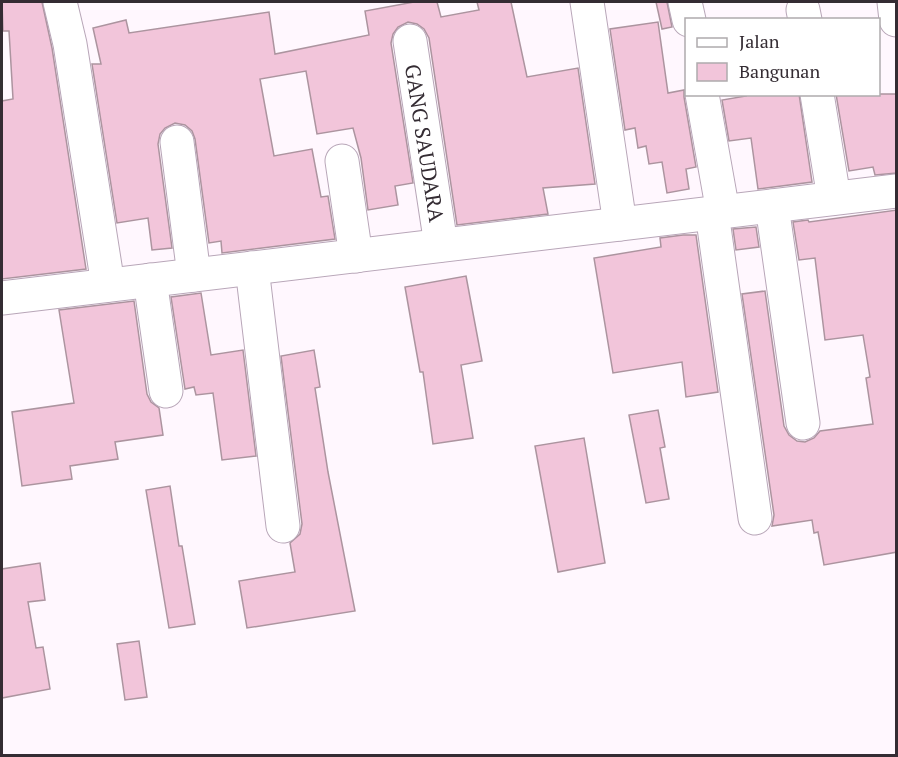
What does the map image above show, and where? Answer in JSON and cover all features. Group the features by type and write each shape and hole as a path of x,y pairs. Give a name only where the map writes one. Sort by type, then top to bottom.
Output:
{"street":[{"path":"60,2 70,44 108,285"},
{"path":"587,2 620,224"},
{"path":"685,2 688,18"},
{"name":"GANG SAUDARA","path":"410,41 441,245"},
{"path":"702,96 755,518"},
{"path":"817,96 834,198"},
{"path":"177,142 194,275"},
{"path":"342,161 356,256"},
{"path":"2,298 897,191"},
{"path":"772,206 803,423"},
{"path":"252,268 283,526"},
{"path":"150,280 166,391"}],"building":[{"path":"2,2 42,2 52,48 86,269 2,279 2,101 13,99 9,31 3,31"},
{"path":"414,2 437,2 441,17 479,10 477,2 511,2 527,77 578,68 595,184 543,188 548,214 457,225 429,38 424,29 408,22 398,27 391,43 413,183 395,186 398,205 368,210 361,158 353,128 317,134 306,71 260,79 274,156 312,149 321,197 328,196 335,239 222,253 221,241 209,243 195,139 192,131 185,125 175,123 165,128 160,134 158,144 172,248 152,250 148,218 117,223 92,64 101,64 93,28 126,20 129,33 269,12 275,54 369,35 365,11"},
{"path":"656,2 667,2 672,27 662,29"},
{"path":"658,22 668,93 684,90 696,167 686,169 689,189 667,193 662,162 649,164 646,146 638,148 635,128 625,130 610,29"},
{"path":"897,94 897,173 875,175 873,167 849,171 836,96"},
{"path":"746,96 799,96 812,182 758,189 751,138 729,141 722,100"},
{"path":"897,210 897,552 824,565 818,532 814,533 812,520 772,526 774,515 742,294 765,291 784,426 789,435 797,441 805,442 814,438 820,431 873,424 866,378 870,377 863,335 825,340 815,258 799,260 793,222 808,220 809,222"},
{"path":"756,227 759,247 736,250 733,229"},
{"path":"696,235 718,392 686,397 682,362 613,373 594,258 661,247 660,238"},
{"path":"466,276 482,361 461,365 473,438 433,444 423,372 420,372 405,287"},
{"path":"201,293 211,355 243,350 256,456 222,460 213,393 196,395 194,387 185,389 171,297"},
{"path":"134,301 147,394 151,402 159,408 163,435 115,442 118,459 70,466 72,479 22,486 12,412 74,403 59,310"},
{"path":"314,350 320,387 315,388 328,472 355,611 247,628 239,581 295,572 290,543 300,534 302,524 281,356"},
{"path":"658,410 665,447 660,448 669,499 646,503 629,415"},
{"path":"584,438 605,563 558,572 535,446"},
{"path":"170,486 179,546 182,546 195,624 169,628 146,490"},
{"path":"40,563 45,600 28,602 36,648 43,647 50,689 2,698 2,569"},
{"path":"139,641 147,697 125,700 117,644"}]}
